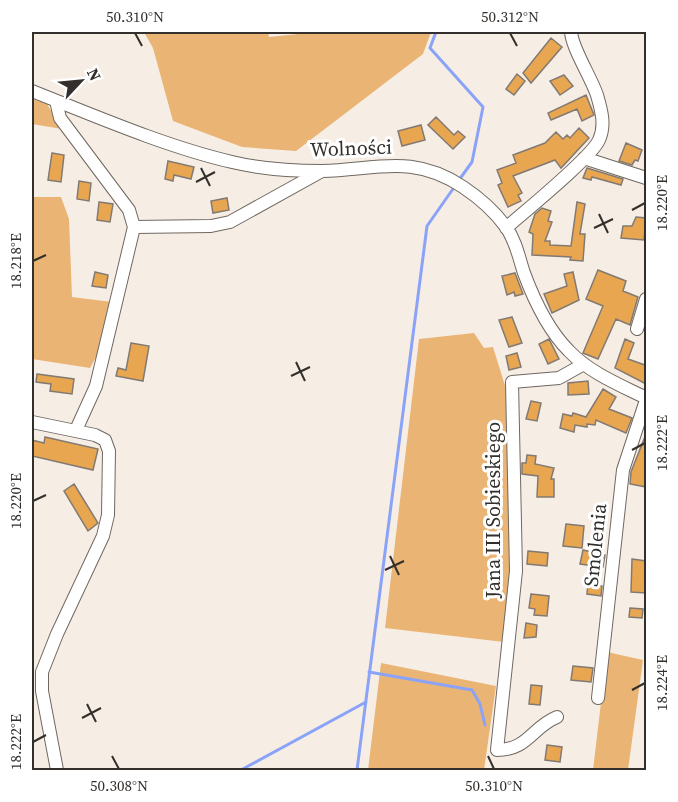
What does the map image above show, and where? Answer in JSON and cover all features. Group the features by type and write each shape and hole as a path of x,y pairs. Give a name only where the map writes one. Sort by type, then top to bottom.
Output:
{"street":[{"path":"506,228 584,158 599,140 603,117 591,78 574,44 571,32"},
{"name":"Wolności","path":"32,91 195,151 232,162 261,167 322,171 390,164 429,171 463,187 490,210 506,228 542,313 563,344 584,364 646,399"},
{"path":"56,101 60,118 129,210 134,227 96,386 76,430"},
{"path":"584,158 646,178"},
{"path":"134,227 211,226 230,222 322,171"},
{"path":"637,329 646,299"},
{"name":"Jana III Sobieskiego","path":"557,717 549,720 526,742 509,750 497,750 516,571 512,382 559,378 584,364"},
{"name":"Smolenia","path":"598,698 623,470 646,399"},
{"path":"32,422 76,430 105,440 109,452 109,504 103,536 57,634 42,672 42,691 57,771"}],"shaded area":[{"path":"144,32 268,32 269,37 318,32 431,32 423,54 296,151 242,147 173,121 153,48"},
{"path":"32,99 47,104 62,129 32,124"},
{"path":"32,197 61,197 69,219 72,297 112,302 103,344 90,368 32,359"},
{"path":"474,333 484,348 493,347 507,392 510,571 504,642 385,628 419,339"},
{"path":"607,652 643,660 628,770 593,770"},
{"path":"381,663 496,686 484,770 368,770"}],"building":[{"path":"551,38 562,47 531,83 523,73"},
{"path":"517,74 525,81 514,95 506,89"},
{"path":"564,75 573,86 560,95 550,81"},
{"path":"586,95 594,115 582,121 577,109 551,120 548,113"},
{"path":"436,117 454,135 458,131 465,137 453,149 428,125"},
{"path":"421,125 425,140 402,146 398,131"},
{"path":"579,128 589,138 561,168 555,160 513,176 522,193 518,195 521,201 508,207 498,185 502,183 497,170 516,163 513,155 545,143 556,132 563,139 567,135 570,138"},
{"path":"626,143 642,150 638,161 635,160 632,165 619,161"},
{"path":"52,153 64,155 61,182 48,180"},
{"path":"168,161 194,167 191,179 174,175 173,181 165,179"},
{"path":"587,168 623,179 621,185 592,177 591,180 583,178"},
{"path":"79,181 91,183 89,201 77,199"},
{"path":"227,198 229,210 213,213 211,201"},
{"path":"99,202 113,204 110,222 97,220"},
{"path":"577,202 585,204 580,234 585,234 583,261 570,260 571,257 532,255 533,234 529,232 535,214 542,208 551,211 548,221 552,222 545,241 550,241 550,245 571,246"},
{"path":"636,217 646,218 644,240 621,238 623,226 632,226"},
{"path":"598,270 626,281 623,291 638,297 630,325 616,319 598,359 583,353 603,306 586,299"},
{"path":"95,272 108,275 106,288 92,286"},
{"path":"573,272 579,300 552,313 544,294 567,286 564,274"},
{"path":"515,273 523,294 515,296 514,292 507,295 502,276"},
{"path":"512,317 522,343 509,347 499,320"},
{"path":"549,339 559,359 548,364 539,344"},
{"path":"625,339 634,343 628,359 645,365 646,362 646,384 615,368"},
{"path":"131,343 149,346 143,381 116,376 118,368 126,370"},
{"path":"517,353 521,367 509,370 506,356"},
{"path":"37,374 74,379 72,394 50,391 51,384 36,382"},
{"path":"588,381 589,394 568,395 568,383"},
{"path":"603,389 616,397 609,409 632,418 626,433 596,420 595,425 587,424 587,427 575,425 574,432 560,428 563,414 572,416 573,413 586,417"},
{"path":"531,401 541,403 537,421 526,419"},
{"path":"646,434 646,487 630,484 631,472"},
{"path":"45,437 98,449 93,470 32,456 32,440 44,443"},
{"path":"527,455 536,456 535,464 554,468 551,479 554,479 554,497 537,497 538,476 522,474 522,463 526,463"},
{"path":"74,484 98,523 88,531 64,491"},
{"path":"597,512 606,513 605,528 595,527"},
{"path":"566,524 584,526 582,548 563,546"},
{"path":"583,550 605,555 603,567 580,564"},
{"path":"528,551 548,553 547,566 527,564"},
{"path":"632,559 646,561 646,593 631,592"},
{"path":"588,583 602,586 601,596 587,594"},
{"path":"531,594 549,596 547,616 534,615 535,609 529,608"},
{"path":"630,608 643,609 642,618 629,617"},
{"path":"526,623 537,625 536,637 524,638"},
{"path":"573,666 593,668 591,682 571,680"},
{"path":"531,685 542,686 540,705 529,704"},
{"path":"547,745 562,747 560,762 545,760"}],"waterway":[{"path":"436,32 430,48 483,107 472,162 459,180"},
{"path":"357,770 427,226 455,186"},
{"path":"369,672 472,690 480,704 485,725"},
{"path":"241,770 366,702"}]}
